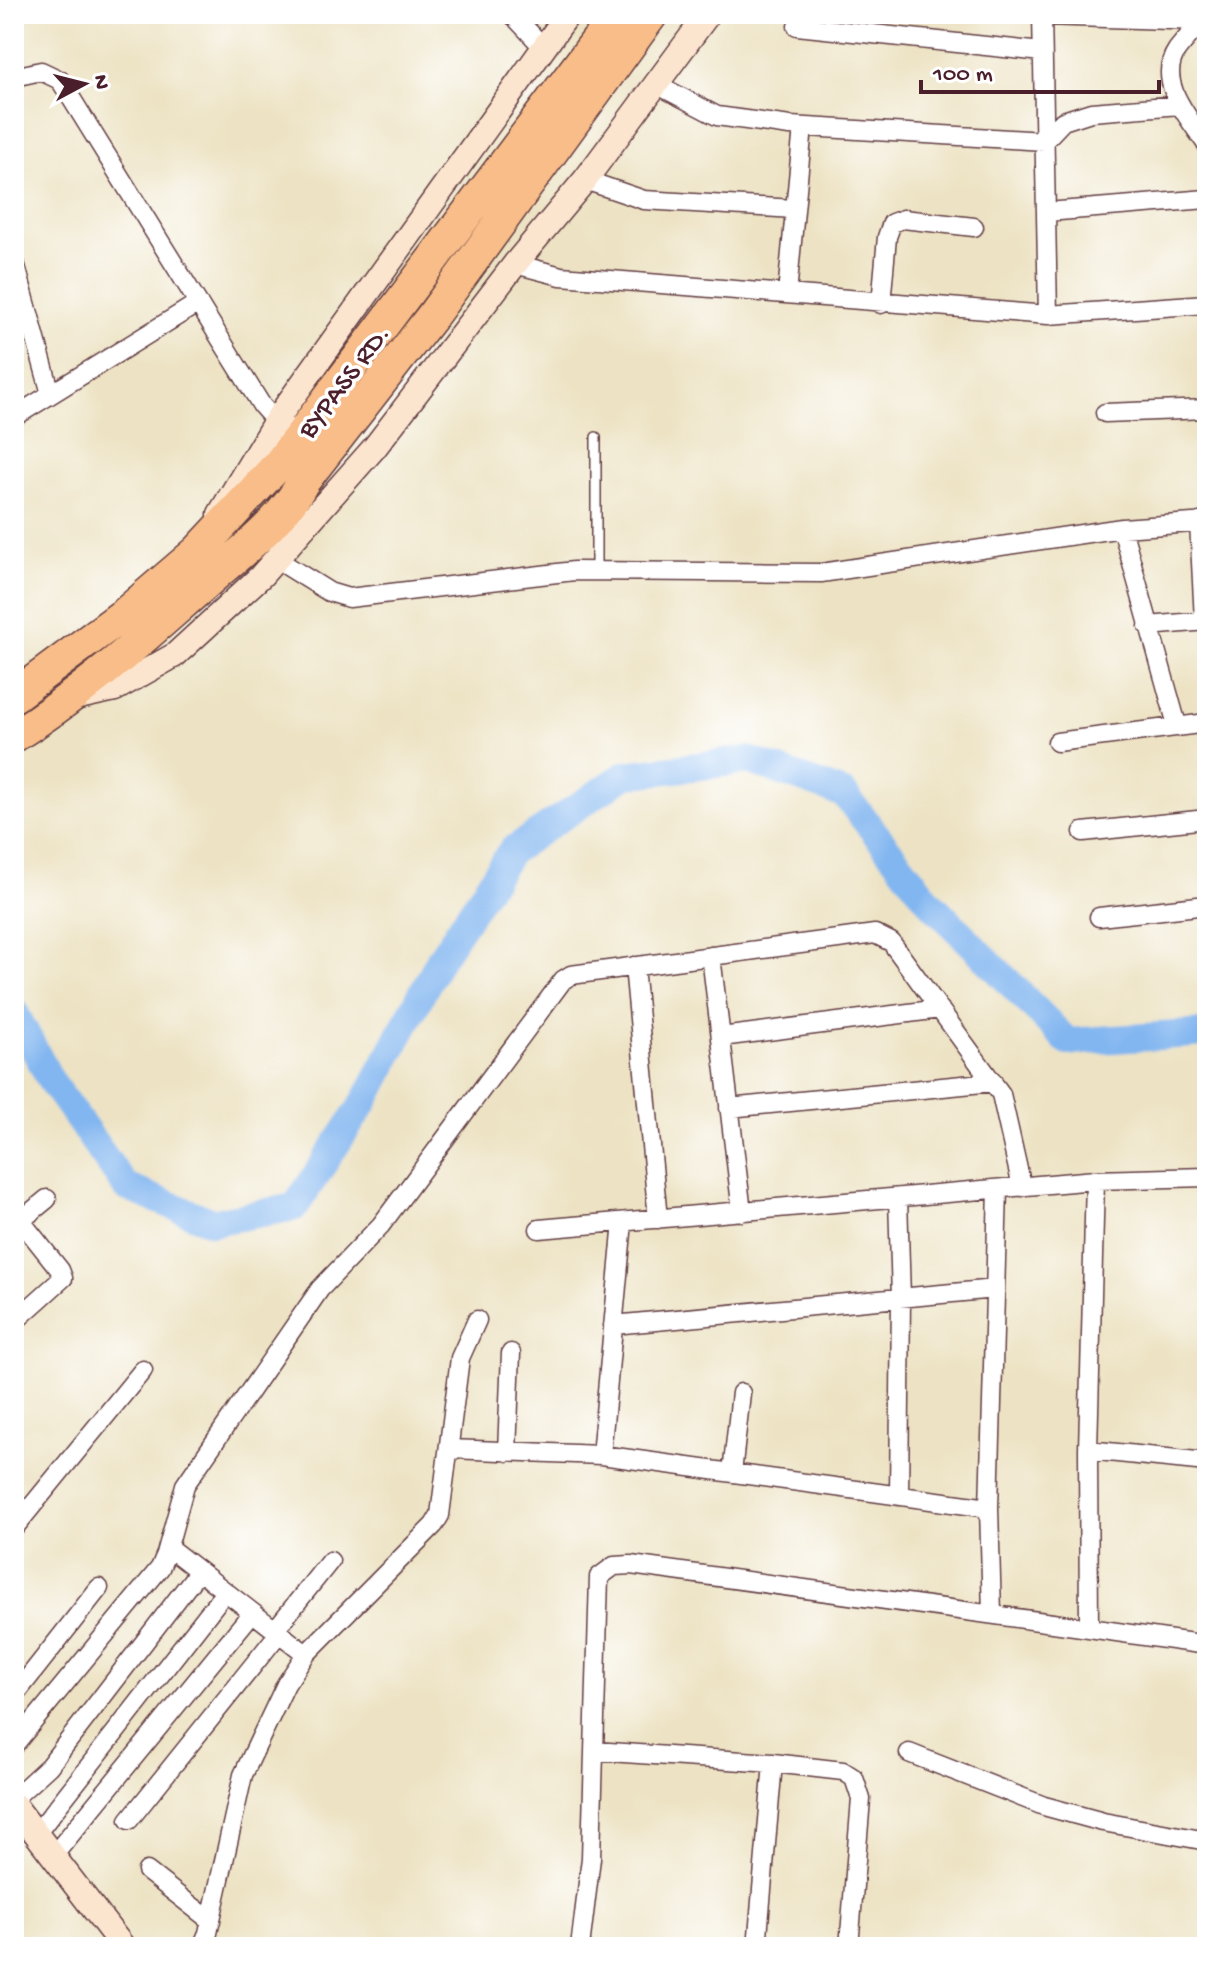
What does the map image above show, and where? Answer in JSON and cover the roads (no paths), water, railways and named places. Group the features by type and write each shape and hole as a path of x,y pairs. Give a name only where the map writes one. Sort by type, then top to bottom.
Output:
{"highway":[{"name":"BYPASS RD.","path":"18,694 128,611 198,551 278,465 289,426 409,292 617,14"},
{"name":"BYPASS RD.","path":"14,736 103,672 261,534 292,501 303,482 433,315 652,14"},
{"path":"409,292 433,315"}],"street":[{"path":"512,14 543,47"},
{"path":"14,77 41,71 60,80 262,406 289,426 568,14"},
{"path":"68,699 115,689 175,655 229,608 276,559 375,447 515,264 585,180 708,14"},
{"path":"1048,315 1042,15 1205,17"},
{"path":"1205,17 1176,52 1169,67 1172,88 1207,145"},
{"path":"797,26 1042,52"},
{"path":"656,84 717,116 803,127 1044,141 1063,121 1091,112 1184,110 1207,114"},
{"path":"787,294 803,127"},
{"path":"585,180 644,200 795,209"},
{"path":"1047,212 1207,199"},
{"path":"881,304 887,237 892,223 903,219 974,227"},
{"path":"14,259 51,394"},
{"path":"515,264 561,276 1048,315 1207,304"},
{"path":"14,417 198,303"},
{"path":"1105,413 1207,409"},
{"path":"276,559 329,592 349,598 574,571 821,573 1122,528 1203,522 1206,621 1148,626"},
{"path":"1122,528 1177,725"},
{"path":"1057,742 1207,723"},
{"path":"1083,832 1207,819"},
{"path":"1099,917 1207,905"},
{"path":"14,1745 160,1568 185,1485 320,1289 381,1225 563,980 581,973 875,934 891,942 1001,1094 1022,1187"},
{"path":"711,956 742,1212"},
{"path":"634,966 658,1219"},
{"path":"721,1037 940,1009"},
{"path":"729,1108 993,1082"},
{"path":"539,1229 1095,1180 1207,1177"},
{"path":"1089,1628 1088,1450 1095,1180"},
{"path":"992,1614 989,1508 998,1189"},
{"path":"898,1198 901,1298 899,1496"},
{"path":"14,1322 63,1278 60,1270 17,1224 47,1199"},
{"path":"601,1455 623,1222"},
{"path":"613,1325 995,1289"},
{"path":"202,1947 211,1921 243,1775 286,1684 306,1654 434,1525 443,1502 460,1358 477,1320"},
{"path":"507,1452 511,1353"},
{"path":"14,1528 143,1370"},
{"path":"732,1473 741,1393"},
{"path":"450,1449 601,1455 989,1508"},
{"path":"1088,1450 1207,1462"},
{"path":"168,1547 306,1654"},
{"path":"129,1820 330,1561"},
{"path":"580,1947 591,1858 599,1577 614,1566 631,1565 1207,1645"},
{"path":"14,1798 49,1766 199,1571"},
{"path":"14,1696 99,1588"},
{"path":"36,1834 225,1592"},
{"path":"53,1856 252,1613"},
{"path":"594,1751 773,1763 843,1771 854,1778 861,1799 849,1947"},
{"path":"909,1753 1044,1806 1103,1822 1207,1841"},
{"path":"757,1947 773,1763"},
{"path":"14,1805 123,1947"},
{"path":"147,1871 211,1921"}],"lane":[{"path":"596,437 596,571"}],"waterway":[{"path":"14,1011 52,1083 126,1187 213,1222 295,1207 365,1101 441,957 511,851 625,775 749,760 844,794 930,902 1068,1042 1207,1033"}]}
